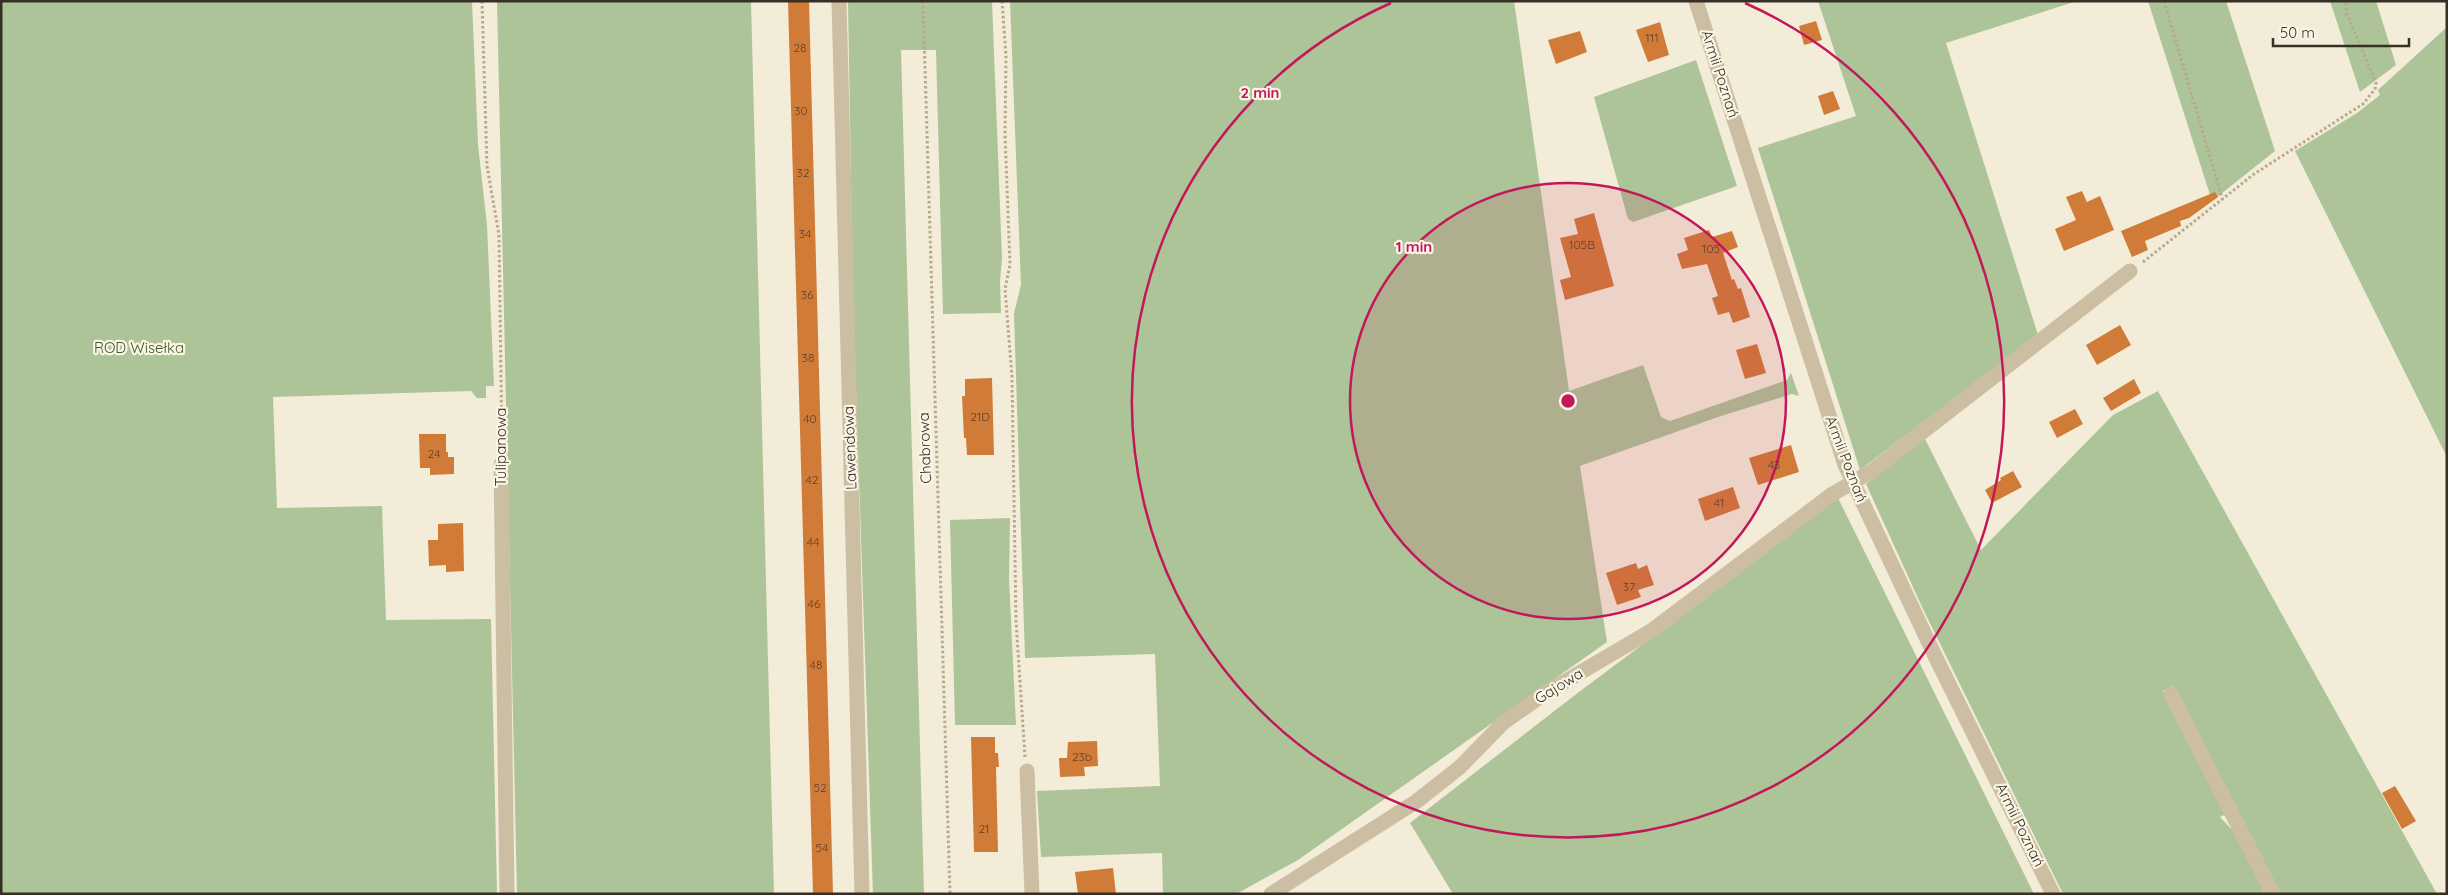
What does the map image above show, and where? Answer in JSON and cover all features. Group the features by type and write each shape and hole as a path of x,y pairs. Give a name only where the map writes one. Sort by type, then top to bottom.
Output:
{"street":[{"name":"Lawendowa","path":"839,1 862,894"},
{"name":"Armii Poznań","path":"1696,1 1852,482 2053,894"},
{"name":"Gajowa","path":"1274,893 1417,800 1460,767 1504,722 1547,692 1651,631 1831,495 1872,471 2130,272"},
{"name":"Tulipanowa","path":"500,464 506,894"},
{"path":"2171,694 2273,894"},
{"path":"1027,771 1032,894"}],"path":[{"name":"Tulipanowa","path":"482,1 487,166 499,235 502,454 500,464"},
{"name":"Chabrowa","path":"923,1 950,894"},
{"path":"1002,1 1006,56 1005,134 1010,265 1005,289 1012,377 1016,622 1027,771"},
{"path":"2164,1 2223,201"},
{"path":"2130,272 2223,201 2254,174 2363,104 2375,89 2376,83 2347,14 2344,1"}],"green space":[{"name":"ROD Wisełka","path":"1,1 472,1 478,145 487,225 494,386 486,386 486,398 477,398 471,391 273,397 277,508 382,506 386,620 491,619 497,894 1,894"},
{"path":"497,1 751,1 774,894 517,894"},
{"path":"848,1 992,1 1002,258 1000,281 1001,313 943,314 936,50 901,50 924,894 873,894 853,300"},
{"path":"1010,1 1514,1 1569,391 1643,365 1661,417 1670,421 1787,380 1791,373 1799,396 1792,394 1721,416 1580,466 1607,642 1298,860 1236,894 1163,894 1162,853 1041,857 1037,791 1160,786 1155,654 1025,658 1014,313 1021,285"},
{"path":"1818,1 2077,1 1946,43 2038,335 1860,470 1758,148 1856,116"},
{"path":"2148,1 2226,1 2275,151 2212,201"},
{"path":"2330,1 2376,1 2396,65 2360,92"},
{"path":"2447,27 2447,457 2295,151 2357,113 2380,95 2378,90"},
{"path":"1696,60 1737,186 1633,222 1628,219 1594,97"},
{"path":"2158,391 2437,894 2279,894 2172,686 2163,691 2228,813 2220,817 2239,837 2268,894 2063,894 1923,609 1866,484 1925,439 1981,550 2113,415"},
{"path":"1838,498 2034,894 1453,894 1410,823 1575,695"},
{"path":"1010,518 1009,579 1016,725 955,725 950,520"}],"building":[{"path":"788,1 809,1 833,894 813,894"},
{"path":"1816,21 1822,40 1804,45 1799,26"},
{"path":"1660,22 1669,55 1648,62 1636,30"},
{"path":"1580,31 1587,52 1556,64 1548,40"},
{"path":"1833,91 1840,109 1824,115 1818,96"},
{"path":"2082,191 2087,202 2100,196 2114,230 2064,251 2055,229 2076,220 2066,197"},
{"path":"2215,192 2218,197 2189,218 2180,221 2181,226 2145,241 2148,250 2132,257 2121,231"},
{"path":"1594,213 1614,286 1565,300 1560,280 1571,277 1560,238 1578,234 1574,219"},
{"path":"1709,230 1712,237 1732,231 1738,247 1723,253 1732,280 1734,279 1738,289 1741,288 1750,317 1733,323 1729,312 1718,315 1712,298 1718,296 1707,264 1682,269 1677,254 1688,250 1684,238"},
{"path":"2120,325 2131,345 2097,365 2086,345"},
{"path":"1757,344 1766,373 1745,379 1736,350"},
{"path":"992,378 994,455 967,455 966,438 964,438 962,396 965,396 965,379"},
{"path":"2134,379 2141,393 2111,411 2103,398"},
{"path":"2075,409 2083,424 2057,438 2049,422"},
{"path":"419,434 446,434 446,452 448,452 448,457 454,457 454,474 430,475 430,468 420,468"},
{"path":"1791,445 1799,472 1758,485 1749,458"},
{"path":"2013,471 2022,487 1992,503 1985,490 2001,480 2000,478"},
{"path":"1733,487 1740,508 1705,521 1698,499"},
{"path":"463,523 464,571 446,572 446,565 429,566 428,540 438,540 438,524"},
{"path":"1636,563 1638,569 1647,565 1654,585 1638,590 1641,597 1617,605 1606,573"},
{"path":"971,737 995,737 995,753 998,753 999,767 996,767 998,852 974,852"},
{"path":"1097,741 1098,766 1084,767 1085,776 1060,777 1059,758 1067,758 1068,742"},
{"path":"2395,786 2416,821 2402,829 2382,793"},
{"path":"1113,868 1116,894 1078,894 1075,872"}]}
